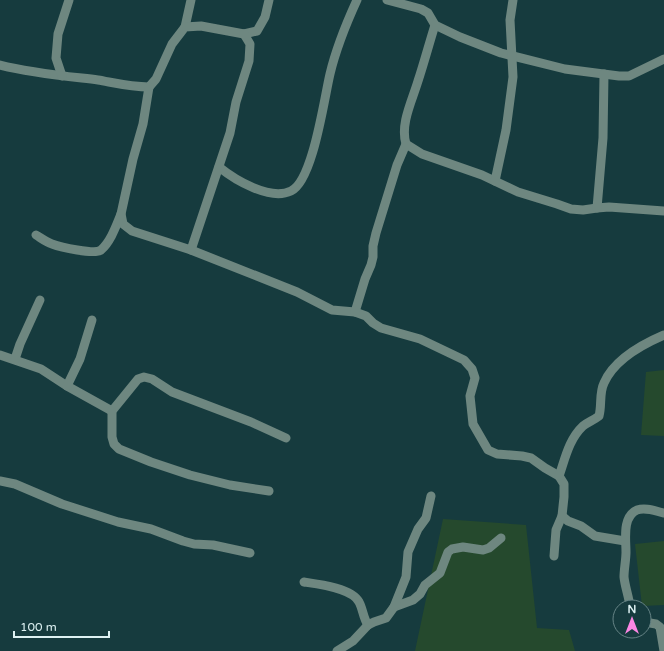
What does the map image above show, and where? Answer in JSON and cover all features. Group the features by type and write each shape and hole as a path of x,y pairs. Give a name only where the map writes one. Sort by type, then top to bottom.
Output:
{"street":[{"path":"62,76 56,58 58,34 69,0"},
{"path":"36,235 55,245 86,252 97,252 101,250 112,234 121,214 133,159 143,124 149,87 156,79 172,44 185,27 191,0"},
{"path":"185,27 202,26 244,34 257,31 265,17 268,0"},
{"path":"219,167 233,178 247,185 271,193 284,194 293,191 299,184 306,174 310,160 340,39 357,0"},
{"path":"387,0 421,9 428,14 435,25 467,40 501,53 565,69 629,76 664,59"},
{"path":"495,181 506,130 512,77 510,20 513,0"},
{"path":"355,312 365,280 372,265 374,257 373,246 376,233 397,165 406,144 404,130 407,114 435,25"},
{"path":"191,250 230,133 236,102 249,62 250,44 244,34"},
{"path":"0,66 62,76 99,80 134,87 149,87"},
{"path":"597,208 603,138 604,74"},
{"path":"406,144 422,154 482,175 518,192 571,209 583,210 597,208 664,211"},
{"path":"121,214 123,224 132,231 191,250 297,292 332,310 355,312 366,316 381,328 420,339 464,360 472,369 475,378 470,396 473,424 488,450 497,454 531,458 559,476 564,484 562,516 556,530 554,556"},
{"path":"15,359 20,344 40,300"},
{"path":"67,386 80,360 92,320"},
{"path":"559,476 567,452 574,438 581,428 599,416 604,383 611,372 636,350 664,335"},
{"path":"0,355 41,369 67,386 112,411"},
{"path":"269,491 230,485 190,475 140,458 119,449 114,444 112,437 112,411 138,379 144,377 152,379 172,392 251,422 286,438"},
{"path":"0,481 15,484 62,504 183,541 194,544 213,545 250,553"},
{"path":"336,651 353,641 374,622 386,618 394,607 406,576 408,552 415,534 426,518 431,496"},
{"path":"628,599 624,577 626,552 625,541 628,519 636,511 648,509 664,513"},
{"path":"562,516 568,521 581,526 595,536 625,541"},
{"path":"394,607 413,600 420,594 425,585 440,572 448,552 452,549 463,547 483,550 489,548 501,538"},
{"path":"304,582 331,586 354,597 359,601 364,619 368,626"},
{"path":"652,623 660,627 664,651"}],"green space":[{"path":"664,370 664,436 641,435 646,372"},
{"path":"443,519 526,525 537,628 569,630 575,651 415,651"},
{"path":"664,541 664,605 652,606 652,599 641,599 635,544"}]}
